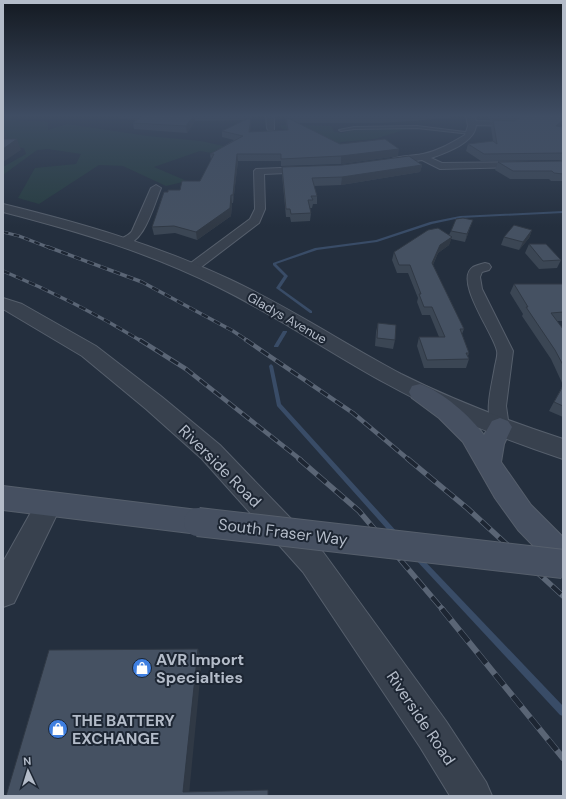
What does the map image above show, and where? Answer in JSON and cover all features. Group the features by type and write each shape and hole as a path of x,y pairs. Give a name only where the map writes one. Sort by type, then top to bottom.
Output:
{"main road":[{"path":"420,392 447,411 470,435 489,462 509,497 547,542 563,556"},
{"path":"489,462 492,444 500,427"},
{"path":"3,492 49,504"},
{"name":"South Fraser Way","path":"3,498 563,564"}],"street":[{"path":"384,163 423,157 439,152"},
{"path":"423,157 440,166 527,165"},
{"path":"192,268 255,221 260,210 259,171 314,170"},
{"path":"124,242 135,236 138,231 156,188"},
{"name":"Gladys Avenue","path":"3,208 55,221 124,242 192,268 256,300 367,364 420,392 500,427 563,449"},
{"path":"485,267 477,270 474,277 475,289 506,351 497,406 500,427"},
{"name":"Riverside Road","path":"3,303 16,308 89,351 154,403 211,452 313,562 433,734 472,796"},
{"path":"3,592 49,504"}],"green space":[{"path":"25,152 34,152 3,175 3,167 26,154"},
{"path":"70,152 196,152 154,167 187,181 166,186 123,166 99,165 39,204 18,198 35,168 76,164 81,154"},
{"path":"207,152 299,152 252,160"}],"building":[{"path":"213,152 372,152 341,156 281,159 281,154 237,154 233,195 231,195 230,208 196,232 174,226 152,227 164,192 168,192 168,190 180,190 182,181 200,181 214,154 210,154"},
{"path":"481,152 563,152 563,153 484,154"},
{"path":"409,156 422,165 342,177 312,178 317,196 311,196 313,200 308,200 311,213 291,214 290,209 286,209 282,167 342,165"},
{"path":"563,161 563,174 554,173 552,171 513,171 498,162"},
{"path":"463,218 473,220 467,234 451,231 456,219"},
{"path":"514,225 532,230 523,242 504,237"},
{"path":"438,228 452,237 440,245 432,263 464,329 460,329 469,353 466,353 469,359 427,360 419,337 445,337 432,307 424,307 419,294 421,294 410,265 399,265 394,252 428,230"},
{"path":"529,244 546,244 561,260 543,261"},
{"path":"514,284 563,285 563,312 551,313 563,329 563,365 555,350 526,307 528,307"},
{"path":"378,323 396,325 395,340 377,338"},
{"path":"563,386 563,406 554,402"},
{"path":"198,649 183,792 268,790 268,796 6,796 49,650"}],"waterway":[{"path":"311,312 278,288 286,276 274,264 316,249 377,241 431,223 460,217 563,212"},
{"path":"276,346 285,332"},
{"path":"271,366 279,405 396,535"},
{"path":"417,557 563,712"}],"railway":[{"path":"3,232 19,236 50,248"},
{"path":"48,247 142,282 233,331 248,341"},
{"path":"3,271 74,303 141,341"},
{"path":"140,340 186,369 301,460"},
{"path":"246,340 353,413 409,460"},
{"path":"299,459 359,511 443,610"},
{"path":"408,459 467,508 563,596"},
{"path":"442,609 563,758"}],"place":[{"name":"AVR Import Specialties","path":"142,668"},
{"name":"THE BATTERY EXCHANGE","path":"58,729"}]}
